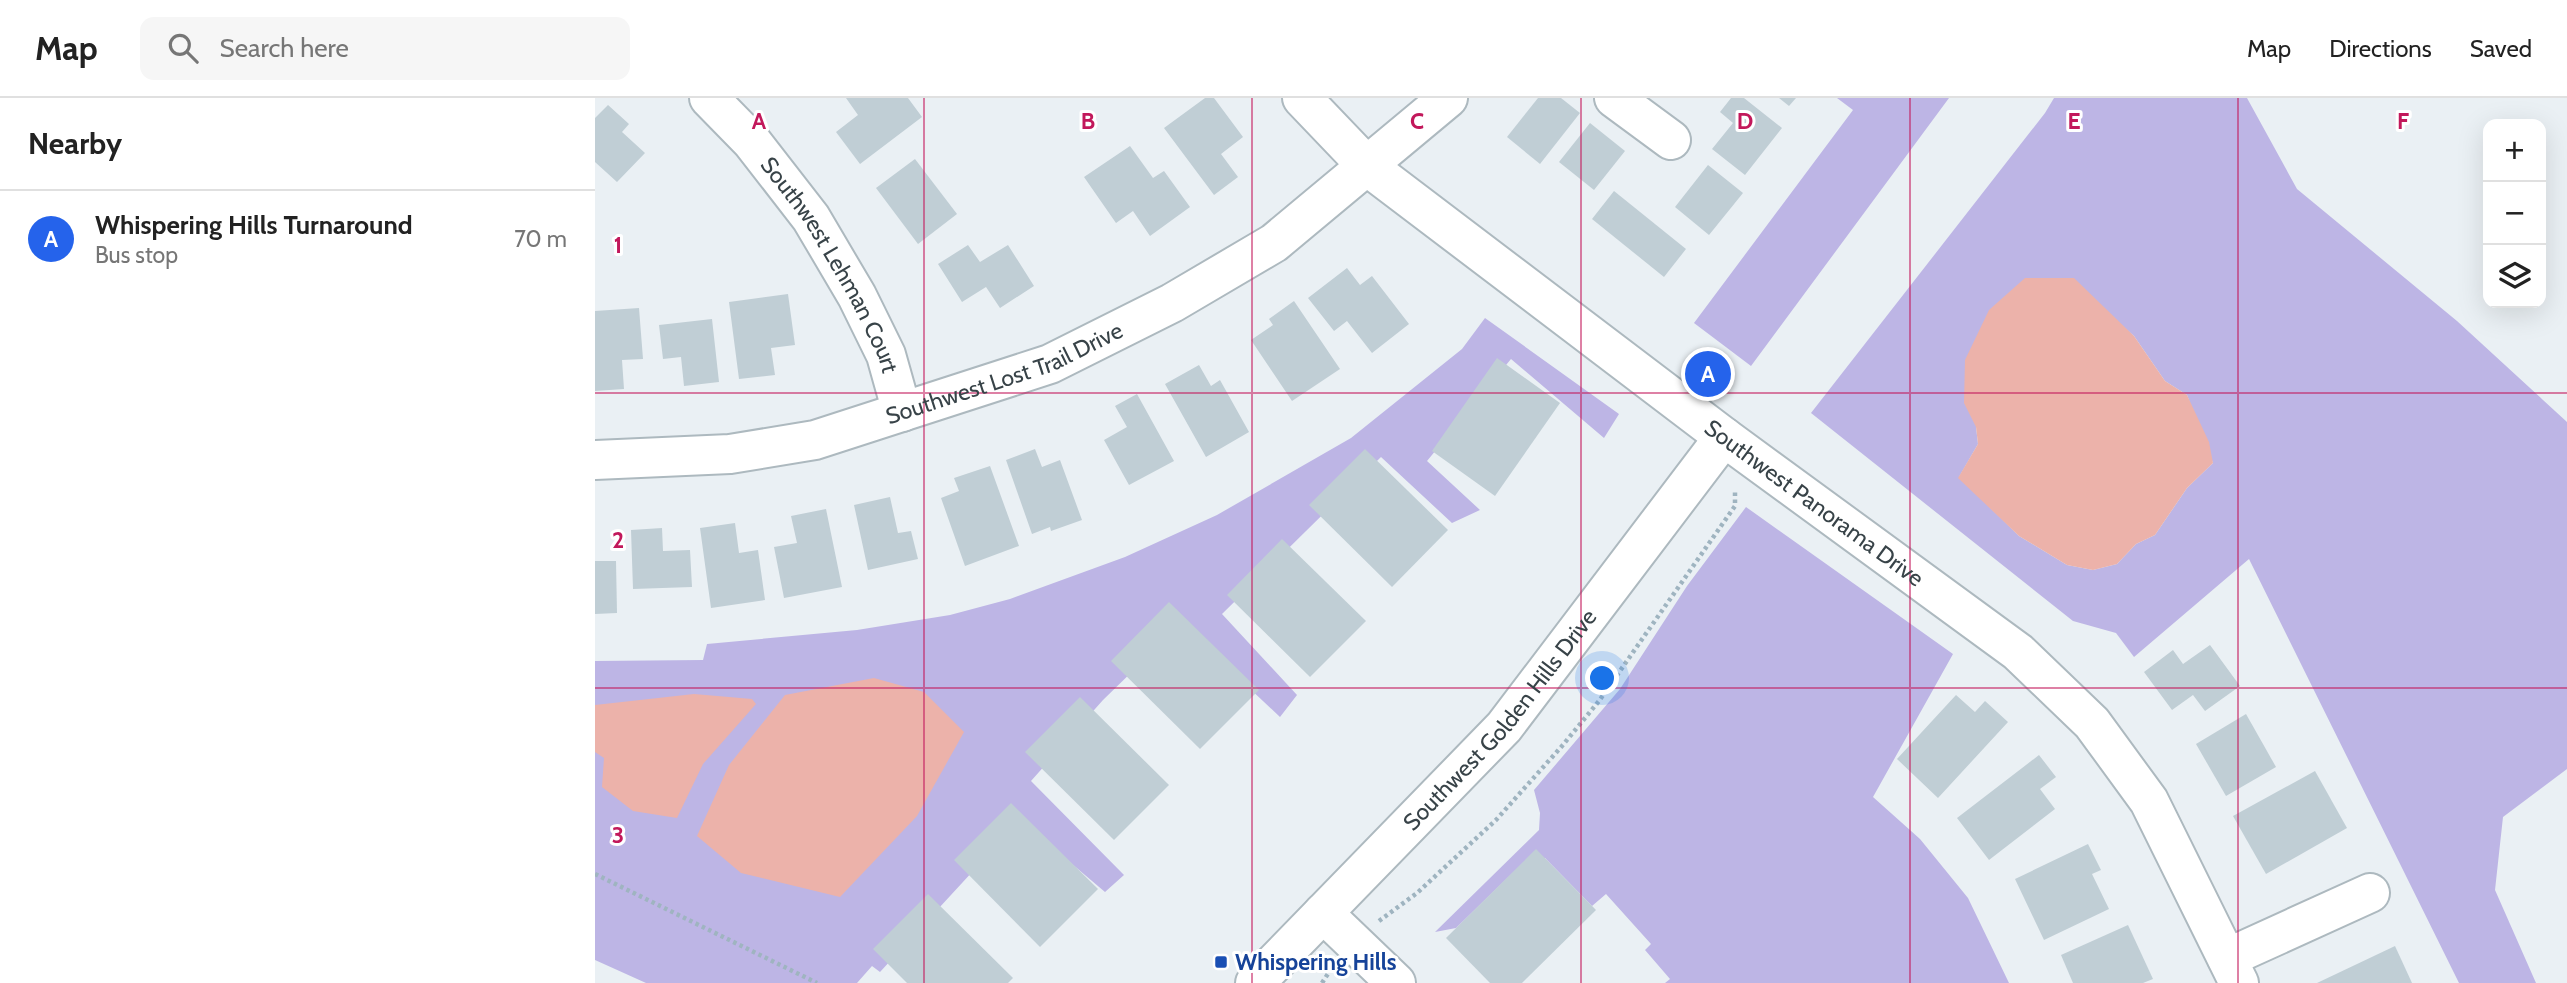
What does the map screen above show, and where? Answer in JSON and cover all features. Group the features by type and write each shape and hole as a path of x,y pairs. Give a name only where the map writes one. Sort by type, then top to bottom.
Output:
{"street":[{"name":"Southwest Lehman Court","path":"709,98 752,142 811,218 857,296 886,355 902,412"},
{"name":"Southwest Panorama Drive","path":"1302,98 1367,166 1724,437 2018,652 2092,723 2149,801 2233,971"},
{"name":"Southwest Lost Trail Drive","path":"595,460 730,454 815,440 1050,364 1172,303 1274,243 1448,98"},
{"path":"1614,98 1671,140"},
{"name":"Southwest Golden Hills Drive","path":"1255,983 1504,727 1724,437"},
{"path":"2233,971 2370,893"},
{"path":"1323,913 1396,983"}],"path":[{"path":"1353,943 1417,893 1496,820 1562,746 1599,701 1735,506 1735,490"},
{"path":"595,874 817,983"}],"shaded area":[{"path":"1837,98 1949,98 1751,366 1694,323 1853,110"},
{"path":"2054,98 2247,98 2297,189 2457,321 2567,422 2567,769 2503,817 2495,890 2536,983 2459,983 2249,559 2134,657 2116,633 2073,621 1811,413","holes":["2109,314 2134,336 2165,381 2187,395 2213,463 2187,488 2155,535 2136,544 2117,564 2093,570 2067,565 2019,536 1959,477 1978,444 1976,427"]},
{"path":"2025,278 2074,278 2134,336 2165,381 2187,395 2209,442 2213,463 2187,488 2155,535 2136,544 2117,564 2093,570 2067,565 2019,536 1958,478 1978,444 1976,427 1964,403 1965,360 1989,310"},
{"path":"1485,318 1619,414 1604,438 1511,359 1427,461 1480,510 1452,523 1381,457 1222,614 1297,695 1280,717 1181,624 1103,700 1031,781 1124,875 1105,892 1020,820 880,972 872,966 857,983 646,983 595,960 595,661 703,660 707,644 857,630 950,615 1010,599 1125,557 1217,515 1351,438 1462,349"},
{"path":"1746,507 1953,654 1873,797 1920,839 1968,898 2009,983 1665,983 1670,979 1645,950 1651,944 1606,894 1592,906 1545,858 1529,857 1456,928 1435,932 1539,830 1540,813 1534,790 1620,689 1687,586"},
{"path":"874,678 924,692 964,732 917,816 840,897 741,873 697,836 729,765 785,695"},
{"path":"694,694 752,699 756,704 703,764 677,818 633,811 602,787 604,758 595,752 595,705"}],"building":[{"path":"846,98 908,98 922,117 860,164 836,132 858,115"},
{"path":"1205,98 1214,98 1243,137 1221,154 1238,177 1214,195 1164,128"},
{"path":"1538,98 1561,98 1580,113 1540,164 1507,137"},
{"path":"1731,98 1744,98 1782,128 1745,175 1712,149 1733,123 1720,112"},
{"path":"1779,98 1796,98 1789,106"},
{"path":"608,105 629,124 622,132 645,153 617,182 595,162 595,118"},
{"path":"1590,123 1625,151 1594,190 1559,162"},
{"path":"1130,146 1153,178 1164,171 1190,207 1150,236 1133,211 1116,223 1084,177"},
{"path":"915,159 957,214 918,244 876,188"},
{"path":"1708,165 1743,193 1709,235 1675,207"},
{"path":"1614,191 1686,249 1664,277 1592,219"},
{"path":"968,245 980,262 1008,245 1034,286 1000,308 986,287 962,302 938,264"},
{"path":"1347,268 1360,285 1372,276 1409,324 1372,353 1347,321 1334,331 1308,298"},
{"path":"788,294 795,345 771,348 775,375 739,379 729,302"},
{"path":"1294,301 1340,369 1292,401 1251,340 1273,325 1269,319"},
{"path":"639,308 643,359 622,360 624,389 595,391 595,311"},
{"path":"712,319 719,382 684,386 681,357 663,359 659,325"},
{"path":"1497,358 1560,403 1495,496 1432,451"},
{"path":"1199,365 1211,386 1220,380 1249,432 1206,457 1165,384"},
{"path":"1137,394 1174,461 1129,485 1104,440 1127,427 1115,406"},
{"path":"1035,449 1042,467 1060,460 1082,520 1051,531 1050,527 1032,534 1006,460"},
{"path":"1365,449 1448,530 1392,587 1309,505"},
{"path":"990,466 1019,546 965,566 941,498 959,491 954,478"},
{"path":"890,497 898,533 911,531 918,559 868,570 854,505"},
{"path":"826,509 842,587 784,598 774,547 797,543 791,516"},
{"path":"735,523 739,553 758,550 765,600 711,608 700,528"},
{"path":"662,528 663,551 690,550 692,587 633,589 631,530"},
{"path":"1282,539 1366,621 1310,677 1227,595"},
{"path":"595,561 616,561 617,613 595,614"},
{"path":"1169,602 1259,690 1200,749 1111,661"},
{"path":"2210,645 2240,686 2205,711 2193,695 2172,710 2144,672 2173,650 2183,664"},
{"path":"1956,695 1975,712 1985,701 2008,722 1938,798 1897,759"},
{"path":"1080,697 1169,785 1114,840 1025,752"},
{"path":"2246,714 2276,767 2226,796 2196,744"},
{"path":"2039,755 2056,777 2040,789 2055,809 1989,860 1957,818"},
{"path":"2315,771 2347,828 2266,874 2233,816"},
{"path":"1011,803 1098,889 1040,947 954,860"},
{"path":"2088,844 2101,870 2092,874 2109,909 2044,940 2015,879"},
{"path":"1536,849 1596,910 1522,983 1490,983 1446,938"},
{"path":"928,894 1013,978 1008,983 907,983 873,949"},
{"path":"2128,925 2153,979 2143,983 2073,983 2061,955"},
{"path":"2395,946 2412,983 2317,983"}],"place":[{"name":"Whispering Hills Turnaround","path":"1708,374"},
{"name":"Whispering Hills","path":"1221,962"}]}
